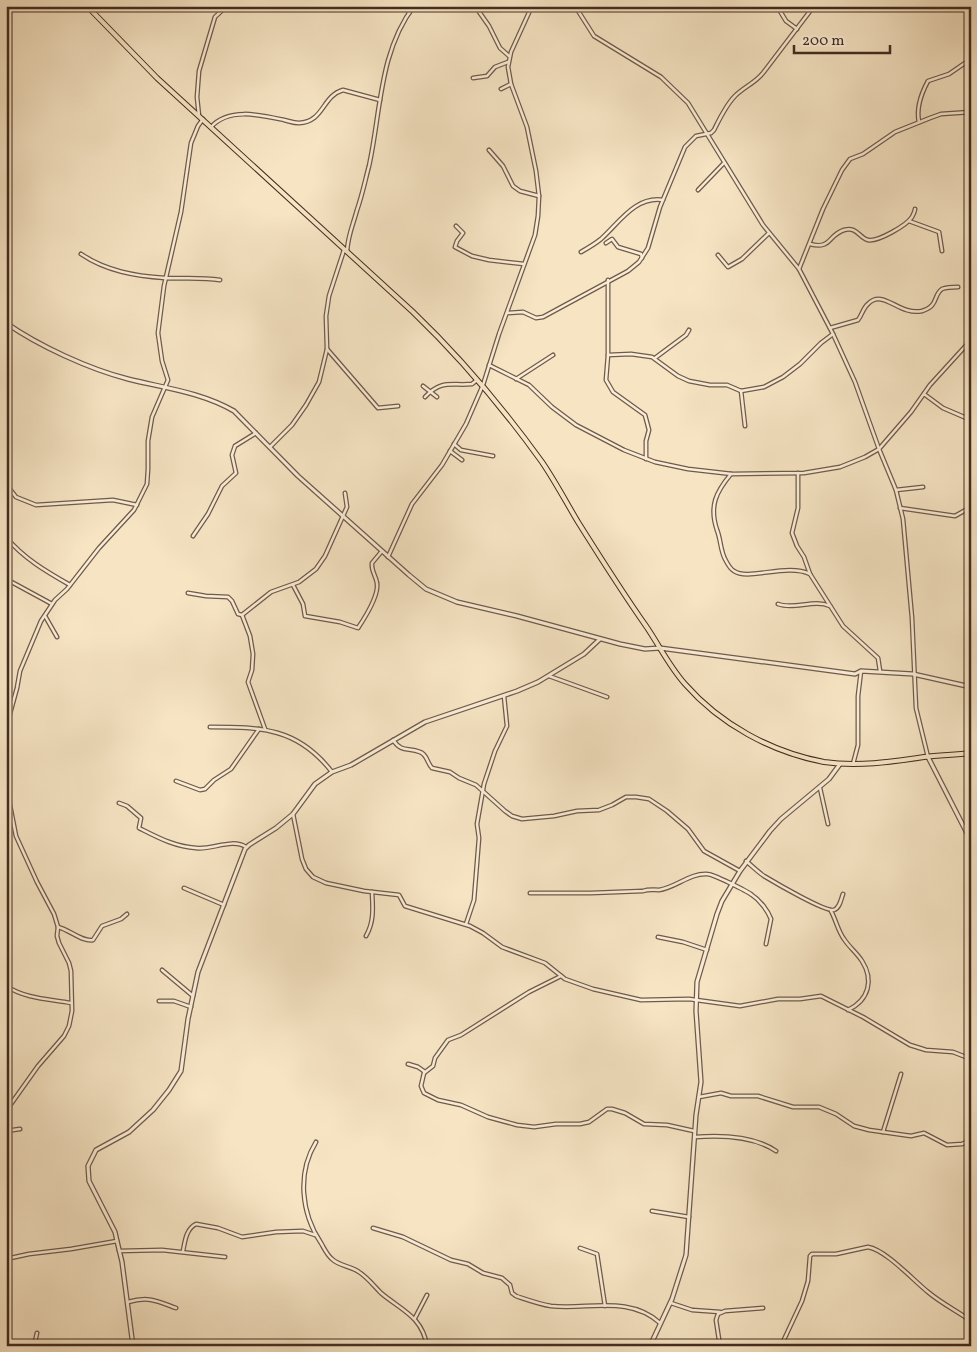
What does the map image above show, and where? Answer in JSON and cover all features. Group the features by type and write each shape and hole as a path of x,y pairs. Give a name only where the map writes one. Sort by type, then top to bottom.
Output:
{"main road":[{"path":"88,6 143,64 433,331 478,380 542,464 620,589 674,670 715,713 759,740 787,752 824,762 840,764 890,762 971,753"}],"street":[{"path":"6,728 20,671 45,616 52,604 137,506 147,484 148,441 152,417 168,380 162,361 158,333 166,278 181,212 191,143 201,118 197,97 199,71 215,17 227,6"},
{"path":"406,6 409,13"},
{"path":"270,447 292,425 314,391 323,370 327,349 326,309 331,284 345,251 348,236 358,209 369,164 392,46 414,6"},
{"path":"475,6 489,26 500,48 509,56"},
{"path":"388,557 412,504 442,465 462,434 482,385 535,235 539,196 536,171 526,127 511,84 508,62 532,6"},
{"path":"575,6 594,36 661,77 688,103 769,233 799,269 833,334 855,382 896,490 900,508 912,618 916,708 928,757 971,841"},
{"path":"777,6 786,20 796,30"},
{"path":"506,313 523,312 536,318 543,317 628,270 642,258 652,237 658,213 685,147 696,136 707,134 714,130 730,102 760,77 814,6"},
{"path":"919,122 918,109 920,100 928,82 949,74 971,61"},
{"path":"473,78 487,76 495,67 508,62"},
{"path":"501,89 511,84"},
{"path":"211,127 225,116 234,114 249,114 291,122 307,122 316,117 330,98 343,90 380,100"},
{"path":"799,269 823,209 847,162 895,132 919,122 941,114 971,112"},
{"path":"490,150 503,166 513,186 520,191 539,196"},
{"path":"698,190 724,162"},
{"path":"581,252 600,240 635,206 651,200 663,200"},
{"path":"810,244 825,245 846,230 858,232 866,239 877,239 909,221 915,209"},
{"path":"909,221 939,232 942,251"},
{"path":"456,226 463,233 456,241 455,246 465,252 489,260 524,264"},
{"path":"718,254 728,267 736,264 769,233"},
{"path":"606,244 612,239 618,247 641,254 642,258"},
{"path":"81,254 94,263 115,271 166,278 200,277 220,280"},
{"path":"608,280 608,355 605,374 608,384 614,392 645,415 649,430 646,441 646,459"},
{"path":"830,328 858,320 867,304 873,300 884,298 895,306 909,311 922,310 936,302 938,293 943,289 958,287"},
{"path":"6,323 42,344 101,370 126,378 199,395 223,405 240,416 298,476 388,557 426,589 445,598 639,648 660,648 855,674 861,671 913,674 971,687"},
{"path":"655,358 686,335 689,330"},
{"path":"608,355 642,355 655,358 678,376 689,381 710,385 727,385 740,392 764,387 783,377 833,334"},
{"path":"489,365 531,386 552,407 576,425 646,459 678,467 732,474 798,473 824,471 840,467 865,457 879,448 971,340"},
{"path":"327,349 378,408 398,406"},
{"path":"516,379 553,355"},
{"path":"425,397 430,392 448,383 464,385 472,384 478,380"},
{"path":"423,386 437,397"},
{"path":"740,392 745,426"},
{"path":"924,394 943,408 971,420"},
{"path":"193,536 208,514 222,486 236,473 232,455 235,446 256,433"},
{"path":"454,444 461,450 493,456"},
{"path":"450,451 462,460"},
{"path":"798,473 798,508 792,533 797,546 804,557 810,574 838,620 878,658 880,671"},
{"path":"732,474 720,488 714,504 713,514 720,548 731,568 741,574 761,573 780,569 800,570 810,574"},
{"path":"6,484 16,497 36,505 112,500 137,506"},
{"path":"896,490 923,487"},
{"path":"242,615 271,592 293,585 306,577 323,560 347,504 345,493"},
{"path":"900,508 956,516 971,507"},
{"path":"6,537 15,548 70,585"},
{"path":"293,585 303,604 305,616 340,622 358,628 376,595 377,584 372,570 372,563 382,551"},
{"path":"6,579 52,604"},
{"path":"188,593 228,597 238,614 242,615 250,636 253,654 252,670 248,682 265,729"},
{"path":"778,604 785,607 825,604 831,606"},
{"path":"45,616 57,637"},
{"path":"133,1346 115,1232 89,1181 88,1166 96,1150 129,1132 162,1100 178,1078 183,1066 190,1007 198,972 246,847 276,828 293,814 315,784 332,772 352,765 425,722 528,687 584,654 600,639"},
{"path":"853,764 859,735 858,710 861,671"},
{"path":"549,676 607,697"},
{"path":"466,924 474,900 479,838 477,824 483,790 487,773 507,726 504,695"},
{"path":"210,727 265,729 276,732 300,743 319,757 332,772"},
{"path":"176,781 200,790 205,789 214,780 231,770 260,729"},
{"path":"393,740 400,748 423,754 432,768 450,772 476,785 505,811 512,816 522,819 598,810 612,806 626,797 643,797 667,811 688,829 704,851 740,871"},
{"path":"650,1346 671,1303 684,1266 694,1137 700,1097 701,1068 696,1001 697,982 722,901 746,861 781,819 820,788 840,764"},
{"path":"6,785 16,836 54,914 58,926 57,936 59,943 69,963 71,971 72,1018 64,1036 38,1066 6,1111"},
{"path":"820,788 828,824"},
{"path":"119,803 127,806 141,818 140,828 167,842 195,848 214,848 236,843 246,847"},
{"path":"293,814 302,860 306,869 313,877 326,883 399,895 407,907 466,924 483,933 502,947 545,963 561,976 593,989 641,1000 681,999 740,1006 778,999 800,1000 821,996 910,1045 926,1050 953,1052 971,1058"},
{"path":"746,861 769,879 830,910 838,908 843,894"},
{"path":"530,892 591,894 659,890 698,875 707,874 722,879 752,894 772,921 766,944"},
{"path":"184,888 224,905"},
{"path":"366,936 371,926 373,915 372,892"},
{"path":"830,910 843,938 862,960 868,978 868,986 864,998 857,1006 848,1010"},
{"path":"58,926 69,930 82,939 93,940 102,926 121,919 127,914"},
{"path":"658,937 683,942 707,950"},
{"path":"162,970 193,996"},
{"path":"561,976 529,992 461,1035 448,1040 435,1058 433,1066 425,1072 421,1086 428,1095 469,1108 488,1117 518,1125 534,1127 556,1124 580,1124 589,1122 607,1109 612,1109 625,1113 644,1124 667,1125 695,1131"},
{"path":"6,986 19,993 38,998 71,1003"},
{"path":"159,1001 174,1001 190,1007"},
{"path":"408,1064 425,1072"},
{"path":"883,1132 901,1074"},
{"path":"700,1097 721,1093 731,1096 758,1096 793,1107 819,1107 836,1114 854,1126 883,1132 911,1136 924,1133 947,1145 962,1144 971,1140"},
{"path":"6,1131 20,1130"},
{"path":"694,1137 730,1137 768,1146 776,1152"},
{"path":"316,1142 307,1160 303,1189 307,1212 316,1236 332,1260 360,1272 414,1319 422,1328 427,1346"},
{"path":"652,1211 689,1217"},
{"path":"184,1251 187,1234 193,1225 196,1224 218,1228 242,1237 276,1232 303,1231 316,1236"},
{"path":"373,1228 403,1237 451,1260 468,1264 483,1273 502,1278 510,1285 512,1293 516,1296 550,1306 631,1307 653,1317 660,1323"},
{"path":"6,1259 117,1241"},
{"path":"781,1346 802,1301 808,1282 810,1256 814,1254 843,1253 868,1247 876,1249 928,1292 971,1321"},
{"path":"580,1248 597,1254 605,1306"},
{"path":"119,1250 184,1251 225,1257"},
{"path":"414,1319 427,1295"},
{"path":"127,1302 142,1298 152,1299 176,1308"},
{"path":"671,1303 692,1310 720,1312 763,1308"},
{"path":"720,1312 716,1316 720,1346"},
{"path":"34,1346 37,1333"}]}
